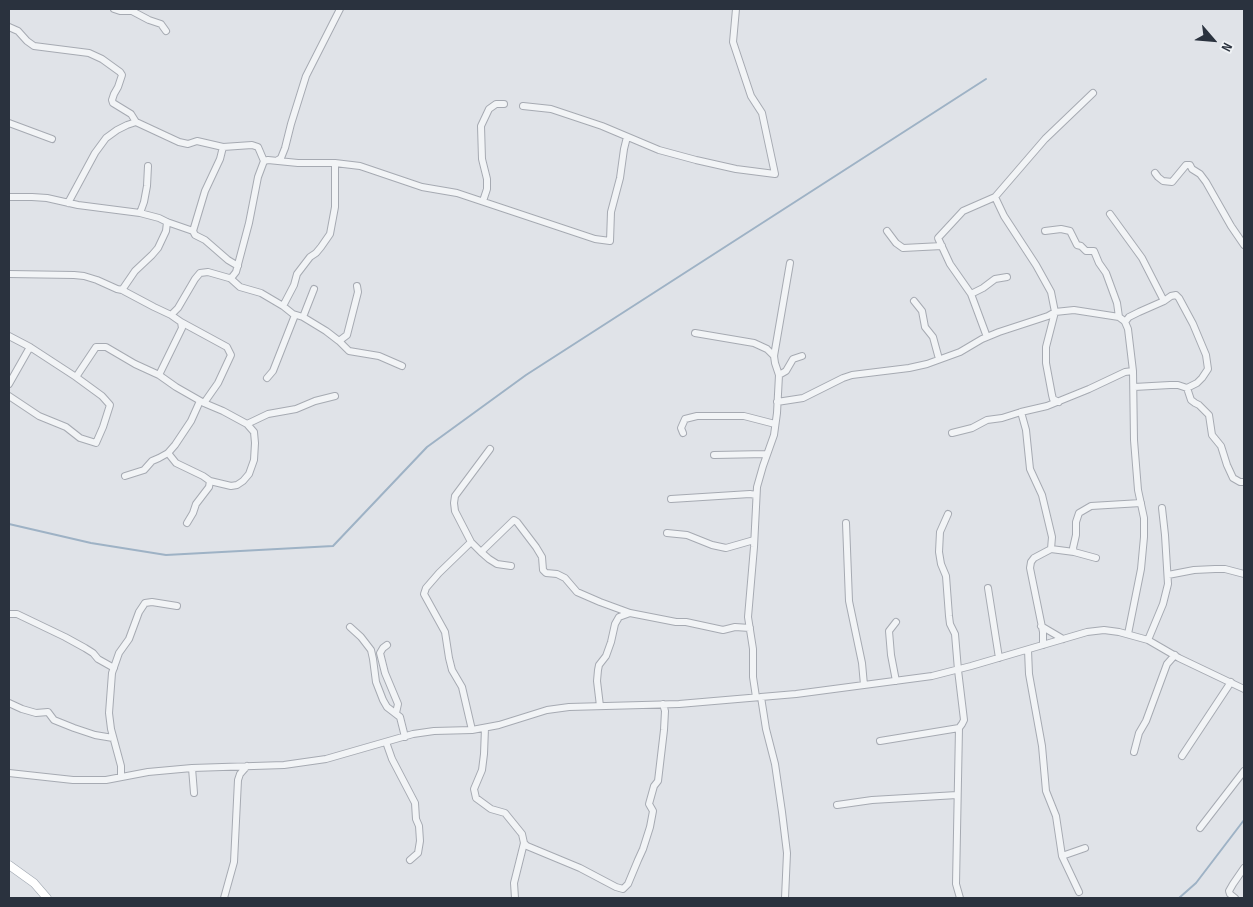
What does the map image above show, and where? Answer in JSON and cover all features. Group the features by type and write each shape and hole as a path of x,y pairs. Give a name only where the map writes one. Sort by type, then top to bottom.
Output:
{"main road":[{"path":"9,865 34,883 48,898"}],"street":[{"path":"114,9 132,11 162,24 166,31"},
{"path":"278,160 281,158 285,148 306,76 340,9"},
{"path":"523,106 552,109 602,126 659,150 696,160 736,169 776,174 762,113 751,96 734,42 736,9"},
{"path":"9,27 18,31 34,46 89,53 102,59 120,72 122,76 112,100 113,103 131,114 136,122 179,142 188,144 197,141 222,147 252,145 258,147 264,161 258,176 238,266 236,272 230,278"},
{"path":"987,337 971,294 950,264 938,238 963,211 995,197 1045,139 1093,93"},
{"path":"483,201 487,184 482,159 481,126 489,109 496,104 504,104"},
{"path":"68,203 95,153 106,138 126,125 136,122"},
{"path":"9,123 52,139"},
{"path":"264,161 278,160 298,163 335,163 360,166 422,187 457,192 595,239 610,241 612,212 627,137"},
{"path":"193,231 205,191 220,160 222,147"},
{"path":"283,306 294,285 297,274 330,234 335,207 335,163"},
{"path":"1155,174 1163,181 1172,182 1186,165 1190,165 1206,182 1244,245"},
{"path":"140,213 147,186 148,166"},
{"path":"995,197 1004,216 1051,292 1055,312 1046,348 1046,363 1052,396 1059,402"},
{"path":"9,198 48,198 68,203 140,213 159,218 193,231 238,266"},
{"path":"1110,214 1142,258 1164,300"},
{"path":"122,290 139,267 158,248 166,231 167,222"},
{"path":"1045,231 1061,228 1070,231 1077,245 1086,251 1094,252 1106,273 1122,320 1128,328 1133,370 1134,440 1138,490 1144,518 1141,569 1128,634"},
{"path":"887,231 896,243 903,248 942,246"},
{"path":"785,898 787,853 782,812 775,764 753,678 753,649 748,617 756,495 776,424 778,375 774,356 790,263"},
{"path":"171,315 178,308 200,273 208,272 230,278 240,287 261,293 303,317 339,341 348,351 378,356 402,366"},
{"path":"9,274 74,275 97,280 122,290 171,315 180,322 227,347 231,355 218,383 202,402 175,445 168,453 152,461 144,470 125,476"},
{"path":"971,294 995,279 1007,277"},
{"path":"339,341 347,335 358,286"},
{"path":"303,317 314,289"},
{"path":"777,402 803,398 842,378 852,375 927,364 960,352 987,337 1055,312 1074,310 1122,320 1176,295 1193,324 1206,355 1208,369 1197,383 1187,388 1178,385 1134,387"},
{"path":"914,301 922,310 925,327 932,337 938,359"},
{"path":"267,378 273,371 295,314"},
{"path":"159,375 182,328 180,322"},
{"path":"695,333 754,344 767,349 774,356"},
{"path":"9,336 30,347 76,377 102,396 110,405 96,443 80,438 66,427 39,416 9,396"},
{"path":"9,384 30,347"},
{"path":"76,377 96,347 106,348 159,375 202,402 247,424 254,432 256,443 254,460 249,474 243,481 231,486 210,481 176,463 168,453"},
{"path":"778,375 786,370 793,359 802,356"},
{"path":"952,433 972,428 987,420 1002,418 1059,402 1133,370"},
{"path":"1187,388 1191,400 1210,415 1212,435 1221,446 1233,478 1236,481 1244,482"},
{"path":"247,424 268,414 296,409 315,401 335,396"},
{"path":"1021,412 1026,430 1030,469 1042,495 1052,537 1051,549"},
{"path":"684,433 681,428 685,419 697,416 744,416 776,424"},
{"path":"490,449 455,496 454,503 471,542 497,564 511,566"},
{"path":"714,455 767,454"},
{"path":"187,523 193,514 196,504 209,487 210,481"},
{"path":"672,499 744,494 756,495"},
{"path":"1074,552 1076,522 1079,513 1091,506 1141,503"},
{"path":"1148,640 1163,604 1168,584 1162,508"},
{"path":"948,514 940,532 939,552 946,576 948,616 955,634 964,720 959,728 957,795 956,884 960,898"},
{"path":"482,552 514,520 542,556 543,570 546,573 557,574 565,578 577,592 630,613 723,630 750,628"},
{"path":"846,523 849,601 862,663 864,685"},
{"path":"667,533 687,535 703,542 726,548 754,540"},
{"path":"471,542 438,573 426,588 424,594 445,632 452,670 462,687 472,730"},
{"path":"1043,645 1043,632 1030,568 1031,562 1034,558 1051,549 1074,552 1096,558"},
{"path":"1168,575 1194,570 1215,569 1225,569 1244,574"},
{"path":"988,588 999,658"},
{"path":"121,777 121,766 113,738 109,713 112,673 119,653 130,639 139,612 145,603 152,602 176,606"},
{"path":"600,706 597,681 599,665 606,656 612,642 617,620 619,617 630,613"},
{"path":"9,614 17,614 65,637 114,668"},
{"path":"896,622 890,631 891,655 896,681"},
{"path":"1041,626 1063,639"},
{"path":"350,627 371,650 376,682 383,700 387,707 400,717 405,736"},
{"path":"9,773 73,780 106,780 148,772 192,768 284,765 326,759 405,736 434,731 486,728 547,710 569,707 662,704 796,694 932,676 1087,632 1104,630 1148,640 1174,655 1244,689"},
{"path":"387,645 380,653 385,674 398,704 396,713"},
{"path":"1028,650 1029,674 1042,746 1046,791 1056,816 1062,856 1079,892"},
{"path":"1134,752 1139,733 1146,721 1167,664 1174,655"},
{"path":"1182,756 1231,682"},
{"path":"9,703 36,713 48,712 54,720 74,728 113,738"},
{"path":"524,843 527,846 580,868 616,887 625,888 643,849 650,827 653,811 649,804 654,786 658,781 664,730 665,711 662,704"},
{"path":"486,728 482,770 474,789 476,798 491,809 505,813 522,834 524,843 514,883 515,898"},
{"path":"880,741 959,728"},
{"path":"386,742 392,759 415,803 420,840 418,853 410,860"},
{"path":"224,898 234,862 238,780 246,766"},
{"path":"192,768 194,793"},
{"path":"1200,828 1244,771"},
{"path":"837,805 872,800 957,795"},
{"path":"1062,856 1085,848"},
{"path":"1235,898 1229,891 1244,868"}],"waterway":[{"path":"9,524 91,543 166,555 333,546 427,447 526,375 986,79"},
{"path":"1179,898 1196,883 1244,820"}]}
